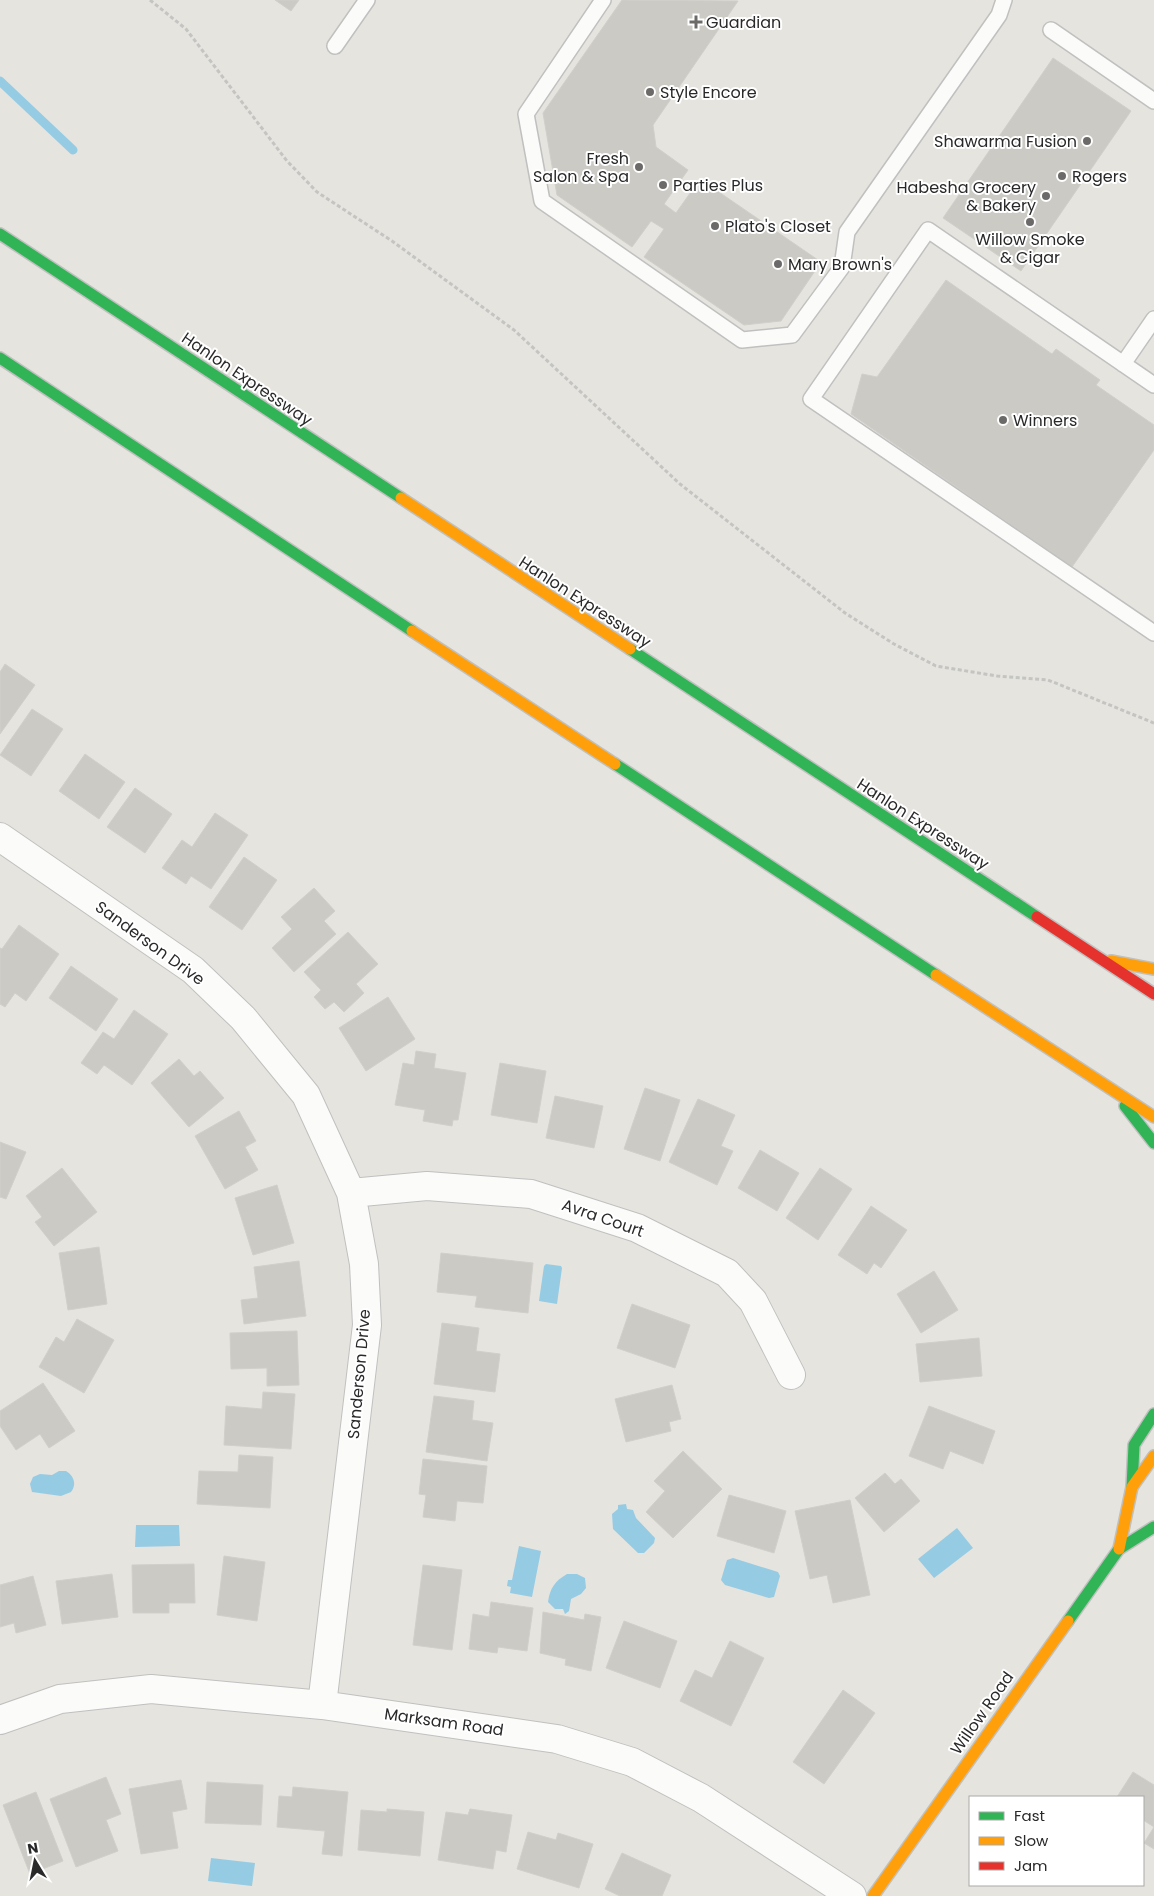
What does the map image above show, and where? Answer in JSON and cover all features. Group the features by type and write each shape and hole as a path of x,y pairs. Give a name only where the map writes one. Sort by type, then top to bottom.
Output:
{"main road":[{"name":"Hanlon Expressway","path":"0,234 1154,994"},
{"path":"0,358 440,650 1154,1117"},
{"path":"1097,958 1154,969"},
{"path":"1114,1090 1154,1143"},
{"path":"1132,1487 1134,1445 1154,1414"},
{"name":"Willow Road","path":"1119,1550 1132,1487 1154,1456"},
{"name":"Willow Road","path":"872,1896 1119,1550 1154,1527"}],"street":[{"name":"Sanderson Drive","path":"0,837 193,970 243,1018 306,1095 351,1193 364,1264 367,1325 322,1705"},
{"name":"Avra Court","path":"351,1193 427,1186 530,1194 637,1228 727,1273 753,1301 791,1375"},
{"name":"Marksam Road","path":"0,1720 60,1699 151,1689 322,1705 557,1739 632,1762 701,1798 852,1896"}],"lane":[{"path":"335,46 367,0"},
{"path":"603,0 526,114 542,201 742,340 792,335 842,266 847,232 999,14 1004,0"},
{"path":"1051,30 1154,101"},
{"path":"1154,386 928,230 812,399 1154,633"},
{"path":"1123,364 1154,319"}],"path":[{"path":"150,0 186,28 286,160 316,192 392,241 514,330 680,484 845,612 894,644 936,666 997,676 1048,680 1154,723"}],"water":[{"path":"546,1264 561,1266 562,1268 557,1304 539,1301 544,1266"},
{"path":"59,1471 66,1471 73,1478 74,1486 71,1492 61,1496 32,1492 30,1484 33,1477 40,1474 52,1475"},
{"path":"626,1504 627,1509 633,1510 636,1518 655,1538 654,1543 644,1553 638,1553 613,1529 612,1514 618,1509 618,1505"},
{"path":"136,1525 179,1525 180,1546 135,1547"},
{"path":"957,1528 973,1548 934,1578 918,1559"},
{"path":"519,1546 541,1551 532,1597 510,1593 511,1587 507,1586 508,1580 512,1580"},
{"path":"733,1558 778,1572 780,1576 774,1597 769,1598 725,1585 721,1580 727,1560"},
{"path":"567,1574 577,1574 585,1578 586,1588 581,1594 571,1599 569,1611 565,1614 563,1609 555,1609 548,1602 554,1585"},
{"path":"211,1858 255,1863 252,1886 208,1881"}],"building":[{"path":"275,0 299,0 291,11"},
{"path":"622,0 738,1 653,125 656,147 688,170 664,204 676,213 700,179 821,262 781,321 744,325 644,257 664,229 651,221 632,247 557,195 543,113"},
{"path":"1053,58 1131,111 1021,271 943,218"},
{"name":"Winners","path":"946,280 1052,354 1056,349 1100,380 1096,385 1154,425 1154,450 1072,567 851,414 862,374 877,377"},
{"path":"5,664 35,685 0,734 0,672"},
{"path":"32,709 63,729 31,776 0,755"},
{"path":"85,754 125,782 99,819 59,791"},
{"path":"135,788 172,814 145,853 107,827"},
{"path":"215,813 248,835 211,889 191,876 186,884 162,868 182,840 192,847"},
{"path":"244,857 277,880 242,930 209,907"},
{"path":"314,888 335,911 324,921 336,934 294,972 272,948 292,929 281,917"},
{"path":"19,925 59,954 26,1001 15,993 5,1007 0,1004 0,948 2,949"},
{"path":"348,932 378,964 356,984 364,993 344,1012 334,1002 325,1009 314,997 321,990 304,972"},
{"path":"71,966 118,999 96,1031 49,998"},
{"path":"388,997 415,1039 366,1071 339,1028"},
{"path":"134,1010 168,1034 132,1085 104,1065 97,1074 81,1063 103,1032 114,1039"},
{"path":"416,1051 436,1054 434,1068 466,1073 458,1120 453,1120 452,1126 423,1121 425,1110 395,1105 403,1063 414,1065"},
{"path":"179,1059 194,1076 200,1071 224,1098 189,1127 151,1083"},
{"path":"500,1063 546,1071 537,1123 491,1115"},
{"path":"645,1088 680,1100 660,1161 624,1149"},
{"path":"555,1096 603,1106 594,1148 546,1138"},
{"path":"698,1099 735,1115 721,1146 733,1151 717,1185 669,1162"},
{"path":"239,1111 256,1141 245,1147 258,1170 225,1189 195,1136"},
{"path":"0,1142 26,1152 6,1199 0,1197"},
{"path":"760,1150 799,1173 777,1211 738,1188"},
{"path":"62,1168 97,1212 54,1246 35,1222 42,1217 26,1196"},
{"path":"820,1168 852,1189 818,1240 786,1218"},
{"path":"277,1185 294,1243 253,1255 235,1198"},
{"path":"871,1206 907,1230 881,1268 874,1263 867,1274 838,1255"},
{"path":"99,1247 107,1304 68,1310 59,1253"},
{"path":"441,1253 533,1263 528,1313 475,1307 477,1296 437,1292"},
{"path":"299,1261 306,1316 244,1324 241,1300 258,1298 254,1267"},
{"path":"934,1271 958,1310 921,1333 897,1294"},
{"path":"632,1304 690,1325 675,1368 617,1348"},
{"path":"77,1319 114,1340 84,1393 39,1367 56,1337 64,1342"},
{"path":"442,1323 479,1328 476,1351 500,1354 495,1392 434,1384"},
{"path":"297,1331 299,1385 267,1386 267,1368 231,1369 230,1333"},
{"path":"979,1338 982,1376 920,1382 916,1344"},
{"path":"43,1383 75,1431 49,1448 40,1434 16,1450 0,1426 0,1411"},
{"path":"672,1385 681,1419 669,1422 671,1431 626,1442 615,1399"},
{"path":"263,1392 295,1394 291,1449 224,1445 226,1406 262,1409"},
{"path":"434,1396 474,1401 472,1420 493,1423 487,1461 426,1452"},
{"path":"929,1406 995,1431 983,1464 950,1451 943,1469 909,1456"},
{"path":"683,1451 722,1489 673,1538 646,1512 665,1491 654,1481"},
{"path":"239,1455 273,1457 270,1508 197,1504 199,1471 238,1472"},
{"path":"423,1459 487,1466 483,1503 457,1501 455,1521 423,1517 426,1495 419,1494"},
{"path":"885,1473 895,1484 901,1479 920,1501 884,1532 855,1498"},
{"path":"729,1495 786,1511 774,1553 717,1536"},
{"path":"850,1500 870,1595 833,1603 827,1575 810,1579 795,1511"},
{"path":"224,1556 265,1562 257,1621 217,1615"},
{"path":"194,1564 195,1603 169,1603 169,1613 133,1613 132,1565"},
{"path":"423,1565 462,1570 452,1650 413,1645"},
{"path":"112,1574 118,1617 62,1624 56,1581"},
{"path":"33,1576 46,1625 16,1633 14,1623 0,1627 0,1585"},
{"path":"491,1602 533,1608 527,1651 498,1647 497,1653 469,1649 473,1614 489,1617"},
{"path":"543,1612 584,1620 585,1614 601,1617 591,1671 565,1665 566,1659 540,1653"},
{"path":"624,1621 677,1641 660,1688 606,1668"},
{"path":"730,1641 764,1658 731,1726 680,1701 695,1670 712,1678"},
{"path":"843,1690 875,1713 824,1784 793,1762"},
{"path":"1133,1772 1154,1785 1154,1827 1144,1821 1144,1796 1118,1796"},
{"path":"106,1777 121,1814 106,1820 118,1851 76,1867 50,1799"},
{"path":"181,1780 187,1809 172,1812 178,1848 141,1854 129,1789"},
{"path":"207,1782 263,1785 261,1825 205,1823"},
{"path":"293,1787 348,1792 342,1856 322,1854 325,1831 277,1827 279,1796 292,1797"},
{"path":"36,1792 63,1861 30,1874 3,1805"},
{"path":"387,1809 424,1812 420,1856 358,1850 361,1810 387,1812"},
{"path":"470,1809 512,1815 506,1852 496,1850 493,1869 438,1860 446,1812 468,1815"},
{"path":"1154,1827 1154,1849 1144,1843"},
{"path":"528,1832 556,1840 558,1833 593,1844 579,1888 517,1869"},
{"path":"622,1853 671,1875 662,1896 620,1896 605,1889"}],"waterway":[{"path":"0,81 73,150"}],"traffic: fast":[{"path":"0,234 401,498"},
{"path":"0,358 412,631"},
{"path":"630,649 1037,917"},
{"path":"615,764 936,975"},
{"path":"1125,1106 1154,1143"},
{"path":"1132,1487 1134,1445 1154,1414"},
{"path":"1068,1621 1119,1549 1154,1527"}],"traffic: slow":[{"path":"401,498 630,649"},
{"path":"412,631 615,764"},
{"path":"1111,961 1154,969"},
{"path":"936,975 1154,1117"},
{"path":"1119,1549 1132,1487 1154,1456"},
{"path":"873,1896 1068,1621"}],"traffic: jam":[{"path":"1037,917 1154,994"}],"place":[{"name":"Guardian","path":"696,22"},
{"name":"Style Encore","path":"650,92"},
{"name":"Shawarma Fusion","path":"1087,141"},
{"name":"Fresh Salon & Spa","path":"639,167"},
{"name":"Rogers","path":"1062,176"},
{"name":"Parties Plus","path":"663,185"},
{"name":"Habesha Grocery & Bakery","path":"1046,196"},
{"name":"Willow Smoke & Cigar","path":"1030,222"},
{"name":"Plato's Closet","path":"715,226"},
{"name":"Mary Brown's","path":"778,264"},
{"name":"Winners","path":"1003,420"}]}
